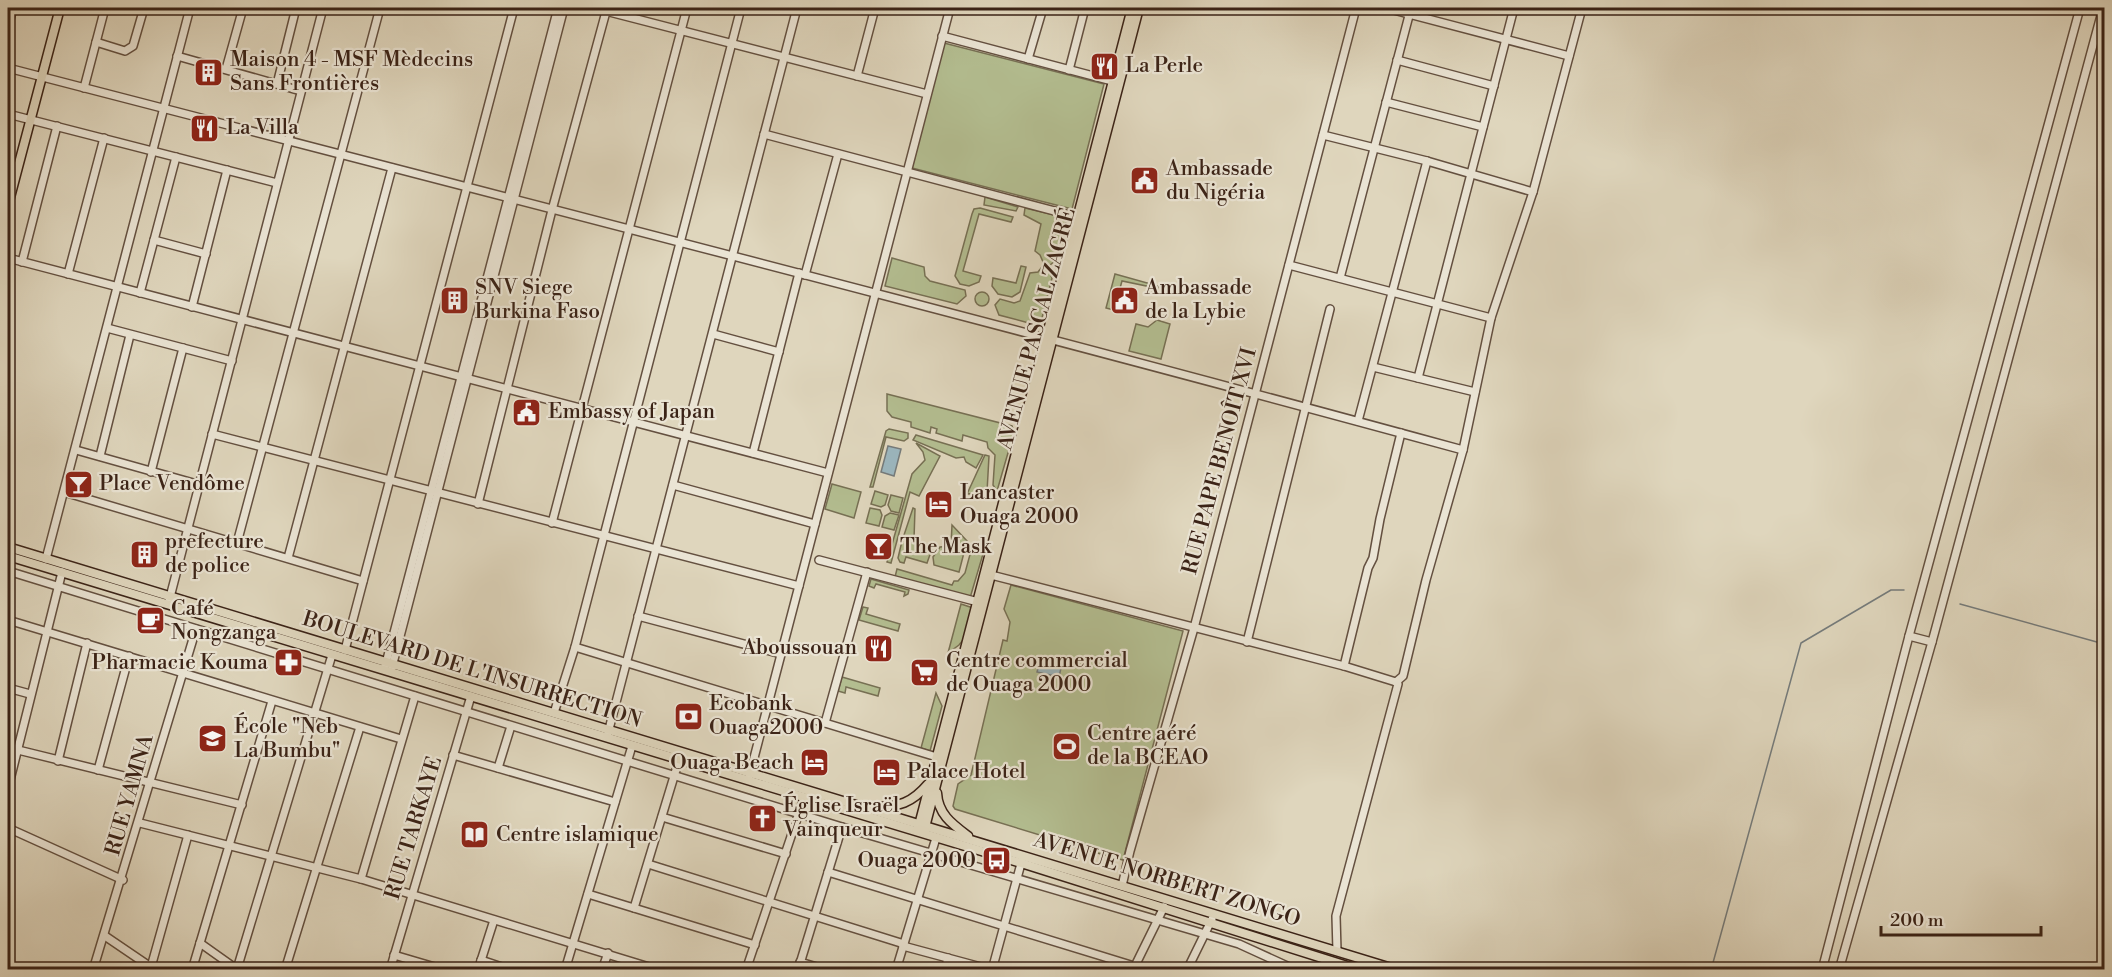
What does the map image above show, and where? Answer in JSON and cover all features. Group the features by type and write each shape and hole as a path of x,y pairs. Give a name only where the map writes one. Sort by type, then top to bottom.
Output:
{"main road":[{"path":"8,205 60,8"},
{"name":"AVENUE PASCAL ZAGRÉ","path":"921,829 1116,82 1132,8"},
{"name":"AVENUE PASCAL ZAGRÉ","path":"1116,82 1139,8"},
{"name":"AVENUE PASCAL ZAGRÉ","path":"980,602 991,575 1048,341"},
{"name":"BOULEVARD DE L'INSURRECTION","path":"8,547 332,655 388,667 554,713 632,746 866,807 921,829"},
{"name":"BOULEVARD DE L'INSURRECTION","path":"8,556 345,650 471,696 608,734 749,777 804,798 921,829"},
{"path":"866,807 903,805 914,799 934,780"},
{"path":"934,780 941,812 973,840"},
{"name":"AVENUE NORBERT ZONGO","path":"921,829 973,840 1164,907 1213,918 1398,969"},
{"name":"AVENUE NORBERT ZONGO","path":"921,829 936,838 1122,886 1360,969"}],"street":[{"path":"8,23 13,8"},
{"path":"84,88 105,8"},
{"path":"96,42 125,51 130,50 144,8"},
{"path":"46,559 76,450 151,150 190,8"},
{"path":"226,69 243,8"},
{"path":"277,84 296,8"},
{"path":"169,602 197,484 232,361 323,8"},
{"path":"237,543 380,8"},
{"path":"345,650 514,8"},
{"path":"388,667 558,8"},
{"path":"510,198 564,8"},
{"path":"594,8 606,9 927,94"},
{"path":"552,523 627,229 687,8"},
{"path":"554,713 575,647 678,243 741,8"},
{"path":"608,734 797,8"},
{"path":"857,76 875,8"},
{"path":"749,777 950,8"},
{"path":"1028,59 1043,8"},
{"path":"1070,70 1085,8"},
{"name":"RUE PAPE BENOÎT XVI","path":"1122,886 1194,628 1356,8"},
{"path":"1386,8 1410,10 1569,56"},
{"path":"1418,378 1514,8"},
{"path":"1396,682 1403,676 1463,450 1491,318 1533,192 1582,8"},
{"path":"1822,969 1909,636 2080,8"},
{"path":"1839,969 1932,642 2103,8"},
{"path":"478,504 552,210 606,9"},
{"path":"1340,278 1410,10"},
{"path":"942,36 1116,82"},
{"path":"177,56 301,91"},
{"path":"1397,60 1494,86"},
{"path":"8,68 732,257 875,292 1048,341 1254,393 1463,450"},
{"path":"1386,102 1483,127"},
{"path":"8,114 277,183"},
{"path":"22,262 57,126"},
{"path":"764,134 1081,218"},
{"path":"1323,135 1427,161 1533,192"},
{"path":"68,274 104,138"},
{"path":"753,453 779,352 838,154"},
{"path":"140,293 176,157"},
{"path":"1358,422 1427,161"},
{"path":"288,558 392,168"},
{"path":"192,307 227,170"},
{"path":"154,240 206,254"},
{"path":"8,258 828,473"},
{"path":"1289,265 1491,318"},
{"path":"1247,642 1330,309"},
{"path":"107,328 232,361"},
{"path":"713,334 779,352"},
{"path":"100,456 130,335"},
{"path":"151,472 183,348"},
{"path":"1373,367 1475,392"},
{"path":"212,434 798,586"},
{"path":"1344,666 1368,568 1373,558 1401,434"},
{"path":"76,450 197,484"},
{"path":"673,485 815,524"},
{"path":"64,492 363,581"},
{"path":"819,560 980,602"},
{"path":"8,571 1016,880 1257,950 1296,969"},
{"path":"8,788 62,572"},
{"path":"825,723 867,572"},
{"path":"991,575 1344,666 1396,682"},
{"path":"638,616 781,654"},
{"path":"8,620 401,740"},
{"name":"RUE YAMNA","path":"93,969 123,880 196,629"},
{"path":"1909,636 1932,642"},
{"path":"58,761 87,643"},
{"path":"575,647 940,758"},
{"path":"200,943 238,969 332,655"},
{"path":"98,770 129,656"},
{"path":"1336,951 1336,916 1398,684 1396,682"},
{"path":"8,688 30,694"},
{"path":"361,879 415,696"},
{"name":"RUE TARKAYE","path":"390,969 471,696"},
{"path":"192,969 272,700"},
{"path":"498,768 511,726"},
{"path":"285,969 360,727"},
{"path":"565,969 632,746"},
{"path":"18,750 242,805"},
{"path":"453,755 615,802"},
{"path":"634,908 679,760"},
{"path":"746,969 804,798"},
{"path":"662,817 786,854"},
{"path":"140,823 412,893 660,969"},
{"path":"827,969 799,966 842,827"},
{"path":"8,828 123,880"},
{"path":"105,936 153,968 188,835"},
{"path":"896,969 936,838"},
{"path":"648,864 903,945 992,969 1022,859"},
{"path":"828,872 1133,968 1164,907"},
{"path":"588,894 755,945"},
{"path":"1187,969 1206,936 1213,918"},
{"path":"478,969 494,920"},
{"path":"602,969 608,953"},
{"path":"394,955 441,969"},
{"path":"945,969 948,958"},
{"path":"481,960 511,969"}],"green space":[{"path":"944,43 1104,84 1072,209 912,168"},
{"path":"985,197 1018,207 1016,211 984,205"},
{"path":"980,208 1013,217 1011,222 979,214 963,271 981,276 979,282 969,286 960,284 955,276 972,214 974,209"},
{"path":"1025,208 1067,218 1056,260 1050,265 1044,264 1040,255 1035,251 1041,224 1024,215"},
{"path":"892,258 924,267 925,276 930,281 965,290 966,296 957,304 885,286"},
{"path":"1021,266 1026,267 1020,292 1012,297 998,294 992,286 993,278 1016,283"},
{"path":"1042,267 1048,269 1052,278 1040,326 999,315 995,305 1000,299 1014,303 1020,301 1030,273 1038,272"},
{"path":"1115,274 1158,286 1157,294 1153,293 1151,287 1122,281 1114,310 1106,308"},
{"path":"979,292 985,292 989,299 985,306 979,306 975,302 975,296"},
{"path":"1157,320 1170,324 1161,359 1129,351 1136,324 1148,327"},
{"path":"887,394 1012,426 1014,432 997,491 993,485 995,455 988,448 987,442 963,435 962,441 936,433 937,429 931,427 930,433 911,427 911,422 892,417 887,411"},
{"path":"889,429 908,433 908,438 904,441 886,437 873,487 870,487 886,431"},
{"path":"916,435 983,455 976,468 966,462 964,457 956,458 913,440"},
{"path":"916,443 940,456 919,496 910,492 891,563 887,562 912,474 925,460 923,452"},
{"path":"985,455 989,456 987,492 967,494"},
{"path":"832,484 861,492 854,518 825,509"},
{"path":"875,491 888,495 885,505 881,507 871,504"},
{"path":"891,495 903,498 899,513 891,511 888,505"},
{"path":"870,508 880,510 882,515 879,526 866,523"},
{"path":"913,508 915,509 914,539 903,538"},
{"path":"890,513 899,515 894,530 882,527 885,516"},
{"path":"952,525 967,541 959,572 934,565 933,557 940,547 951,546"},
{"path":"902,541 927,544 932,549 927,563 906,557 904,563 900,562 898,558"},
{"path":"975,546 983,554 970,598 895,577 897,569 952,585 965,573 972,547"},
{"path":"871,579 909,590 908,594 904,596 905,592 876,584 874,588 869,586"},
{"name":"Centre aéré de la BCEAO","path":"1011,585 1183,631 1123,860 1064,844 1063,838 1049,834 1043,836 955,809 953,806 958,784 971,775 1003,640 1007,641 1010,622 1004,609"},
{"path":"961,604 970,607 981,618 959,645 948,653"},
{"path":"863,607 868,608 866,614 900,624 898,631 859,620"},
{"path":"842,677 880,688 878,696 846,687 845,693 838,691"},
{"path":"936,693 942,706 930,751 921,748"}],"water":[{"path":"888,446 901,449 894,476 881,472"},
{"path":"1040,662 1061,668 1059,677 1037,672"}],"waterway":[{"path":"1711,970 1801,643 1891,590 1904,590"},
{"path":"1960,604 2104,644"}],"place":[{"name":"La Perle","path":"1104,66"},
{"name":"Maison 4 - MSF Mèdecins Sans Frontières","path":"209,72"},
{"name":"La Villa","path":"205,128"},
{"name":"Ambassade du Nigéria","path":"1145,181"},
{"name":"SNV Siege Burkina Faso","path":"454,300"},
{"name":"Ambassade de la Lybie","path":"1124,300"},
{"name":"Embassy of Japan","path":"527,412"},
{"name":"Place Vendôme","path":"78,484"},
{"name":"Lancaster Ouaga 2000","path":"939,505"},
{"name":"The Mask","path":"879,547"},
{"name":"prefecture de police","path":"144,554"},
{"name":"Café Nongzanga","path":"150,621"},
{"name":"Aboussouan","path":"878,648"},
{"name":"Pharmacie Kouma","path":"289,663"},
{"name":"Centre commercial de Ouaga 2000","path":"925,673"},
{"name":"Ecobank Ouaga2000","path":"688,716"},
{"name":"École \"Neb La Bumbu\"","path":"213,739"},
{"name":"Centre aéré de la BCEAO","path":"1066,746"},
{"name":"Ouaga Beach","path":"815,763"},
{"name":"Palace Hotel","path":"886,772"},
{"name":"Église Israël Vainqueur","path":"762,818"},
{"name":"Centre islamique","path":"475,835"},
{"name":"Ouaga 2000","path":"997,861"}]}
